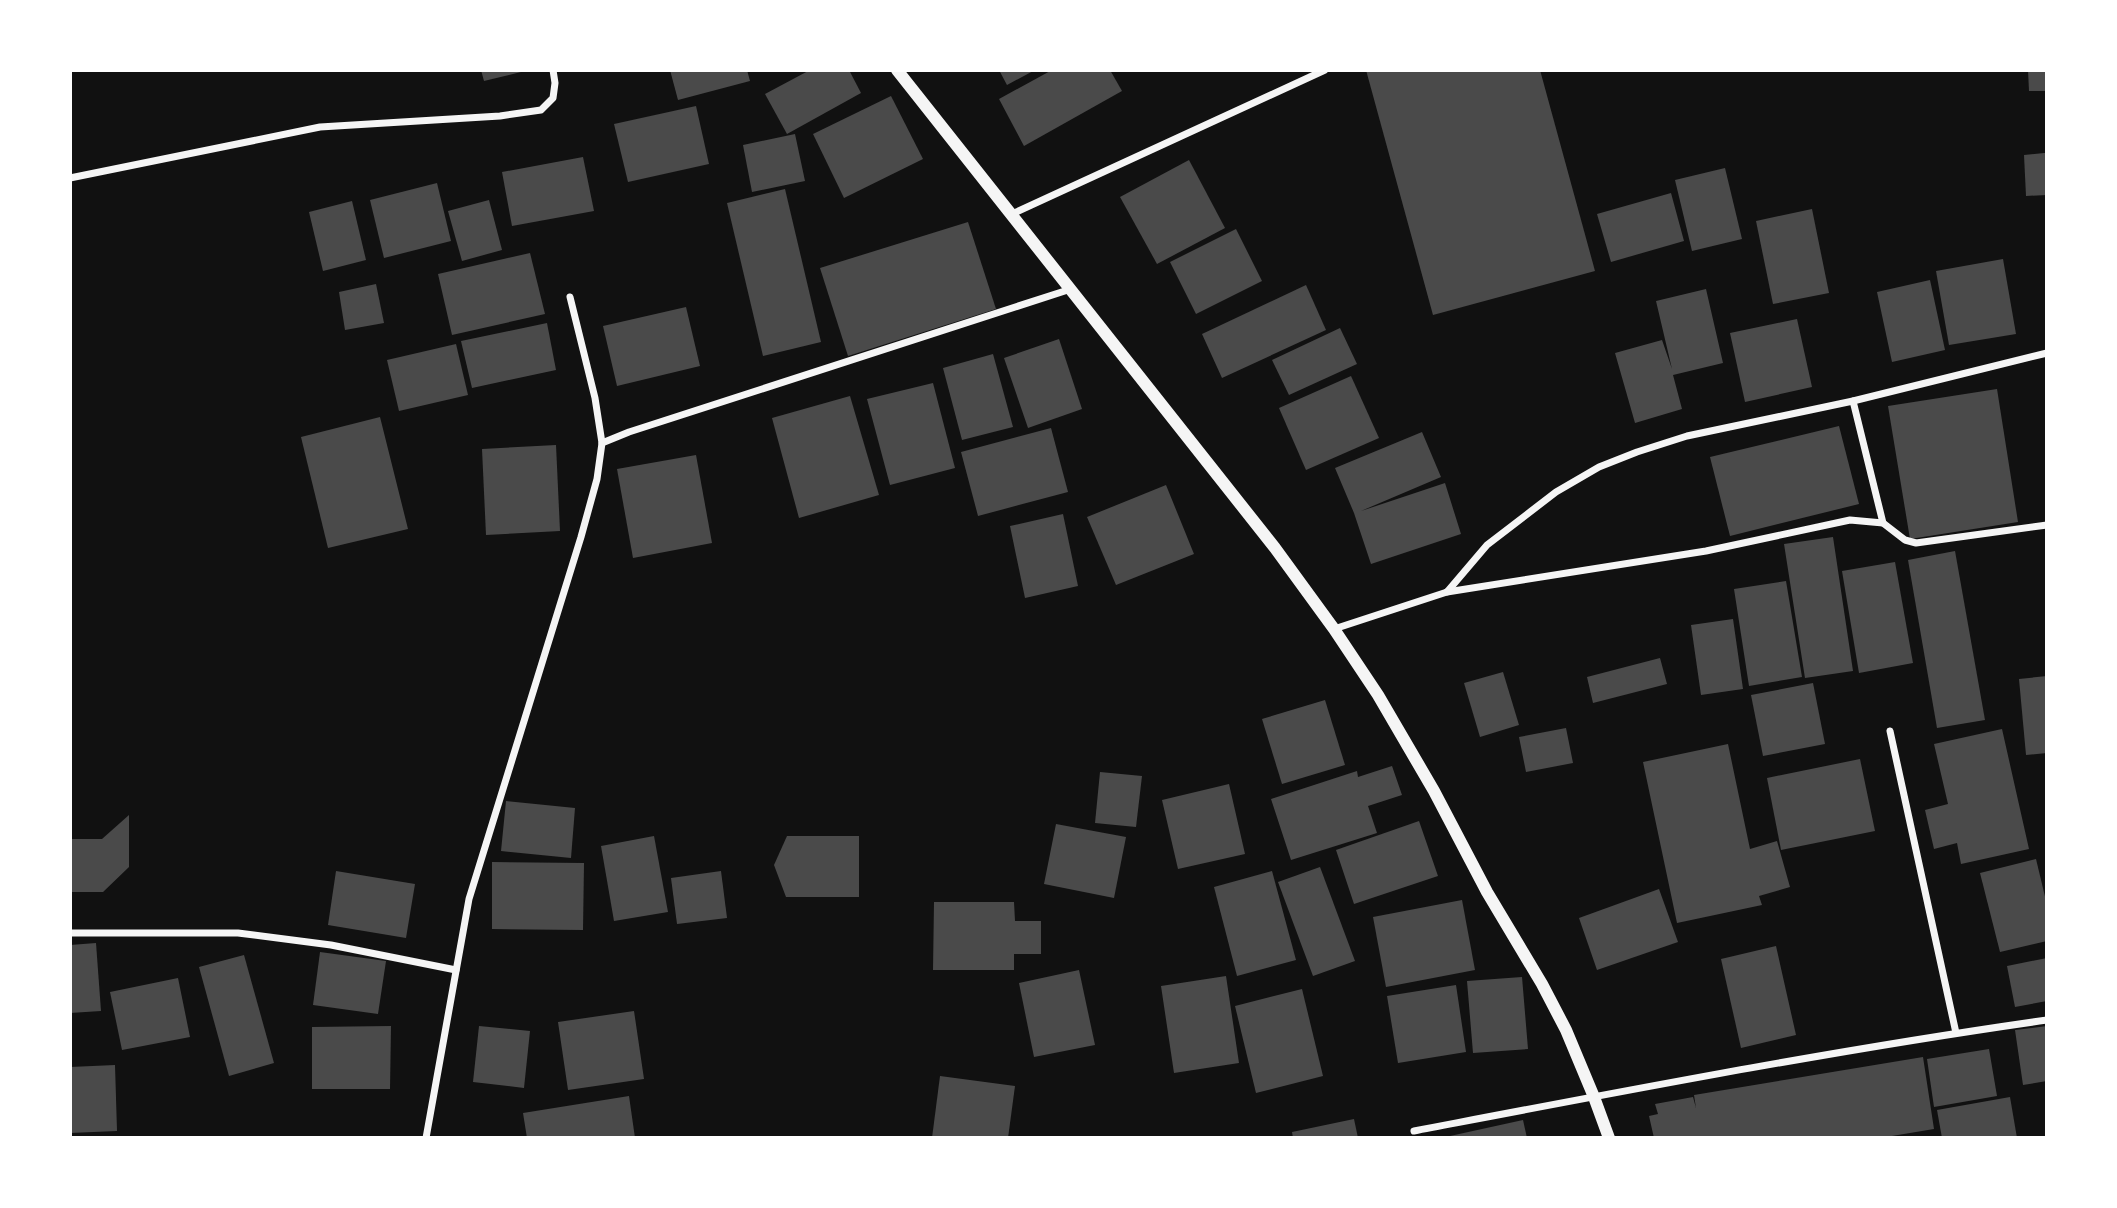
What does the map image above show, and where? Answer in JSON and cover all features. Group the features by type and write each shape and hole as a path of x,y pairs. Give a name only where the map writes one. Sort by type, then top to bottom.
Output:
{"street":[{"path":"70,178 320,127 500,116 541,110 553,98 553,70"},
{"path":"897,70 1275,548 1334,628 1407,743 1488,892 1542,984 1566,1031 1609,1138"},
{"path":"1012,214 1325,70"},
{"path":"602,443 1071,289"},
{"path":"426,1138 469,899 597,479 602,443 570,297"},
{"path":"1447,592 1487,545 1556,492 1599,467 1687,436 1853,401 2047,353"},
{"path":"1853,401 1883,523"},
{"path":"1334,628 1447,592 1706,551 1850,520 1883,523 1905,540 1916,544 2047,525"},
{"path":"1890,732 1956,1033"},
{"path":"70,933 238,933 301,940 456,970"},
{"path":"1414,1131 1956,1033 2047,1020"}],"building":[{"path":"481,70 525,70 525,71 484,81"},
{"path":"670,70 747,70 750,81 678,100"},
{"path":"810,70 849,70 861,93 787,134 765,94"},
{"path":"999,70 1035,70 1007,85"},
{"path":"1052,70 1110,70 1122,91 1024,146 999,99"},
{"path":"1366,70 1540,70 1595,271 1433,315"},
{"path":"2028,70 2047,70 2047,91 2029,91"},
{"path":"891,96 923,159 844,198 813,134"},
{"path":"696,106 709,164 628,182 614,124"},
{"path":"795,134 805,181 752,192 743,145"},
{"path":"2047,153 2047,195 2026,196 2024,155"},
{"path":"583,157 594,211 512,226 502,172"},
{"path":"1189,160 1225,228 1157,264 1120,197"},
{"path":"1725,168 1742,239 1692,251 1675,180"},
{"path":"437,183 451,241 384,258 370,200"},
{"path":"785,189 821,342 763,356 727,203"},
{"path":"1671,193 1684,241 1611,262 1597,214"},
{"path":"489,200 502,250 462,261 448,211"},
{"path":"352,201 366,260 323,271 309,212"},
{"path":"1812,209 1829,293 1773,304 1756,221"},
{"path":"968,222 996,309 848,356 820,268"},
{"path":"1236,229 1262,281 1196,314 1170,262"},
{"path":"530,253 545,314 452,335 438,274"},
{"path":"2003,259 2016,334 1949,345 1936,271"},
{"path":"1930,280 1945,350 1892,362 1877,292"},
{"path":"376,284 384,323 345,330 339,292"},
{"path":"1306,285 1326,330 1222,378 1202,334"},
{"path":"1706,289 1723,363 1673,375 1682,409 1635,423 1615,353 1662,340 1672,369 1656,301"},
{"path":"686,307 700,366 617,386 603,326"},
{"path":"1797,319 1812,387 1745,402 1730,333"},
{"path":"547,323 556,370 472,388 461,341"},
{"path":"1340,328 1357,364 1289,395 1272,360"},
{"path":"1059,339 1082,409 1028,428 1004,358"},
{"path":"456,344 468,395 399,411 387,360"},
{"path":"993,354 1013,427 962,440 943,368"},
{"path":"1351,376 1379,438 1306,470 1279,408"},
{"path":"933,383 955,468 890,485 867,399"},
{"path":"1997,389 2018,522 1910,539 1888,406"},
{"path":"850,396 879,495 799,518 772,418"},
{"path":"380,417 408,529 328,548 301,437"},
{"path":"1839,426 1859,504 1730,536 1710,457"},
{"path":"1051,428 1068,492 978,516 961,452"},
{"path":"1422,432 1441,477 1361,511 1445,483 1461,534 1371,564 1335,468"},
{"path":"556,445 560,531 486,535 482,449"},
{"path":"696,455 712,543 633,558 617,469"},
{"path":"1166,485 1194,554 1116,585 1087,517"},
{"path":"1063,514 1078,586 1025,598 1010,526"},
{"path":"1833,537 1853,671 1805,678 1784,544"},
{"path":"1955,551 1985,720 1937,728 1908,560"},
{"path":"1895,562 1913,663 1859,673 1842,571"},
{"path":"1786,581 1802,677 1749,686 1734,589"},
{"path":"1733,619 1743,689 1701,695 1691,625"},
{"path":"1660,658 1667,684 1593,703 1587,677"},
{"path":"1503,672 1519,725 1480,737 1464,683"},
{"path":"2047,676 2047,753 2026,755 2019,679"},
{"path":"1813,683 1825,744 1763,756 1751,695"},
{"path":"1325,700 1345,765 1282,784 1262,719"},
{"path":"1566,728 1573,763 1526,772 1519,737"},
{"path":"2002,729 2029,849 1961,864 1957,843 1934,849 1925,810 1948,804 1934,744"},
{"path":"1728,744 1750,849 1777,841 1790,887 1759,896 1762,905 1677,923 1643,762"},
{"path":"1860,759 1875,831 1781,850 1767,778"},
{"path":"1392,766 1402,795 1368,806 1377,833 1291,860 1271,799 1357,771 1358,777"},
{"path":"1100,772 1142,776 1136,827 1095,823"},
{"path":"1229,784 1245,854 1178,869 1162,800"},
{"path":"506,801 575,808 571,858 501,851"},
{"path":"129,815 129,867 103,892 70,892 70,839 102,839"},
{"path":"1419,821 1438,876 1354,904 1336,850"},
{"path":"1056,824 1126,837 1114,898 1044,884"},
{"path":"654,836 668,912 614,921 601,846"},
{"path":"787,836 859,836 859,897 786,897 774,865"},
{"path":"2036,859 2047,905 2047,941 2000,952 1980,873"},
{"path":"492,862 584,863 583,930 492,929"},
{"path":"1320,867 1355,961 1313,976 1278,882"},
{"path":"336,871 415,884 406,938 328,925"},
{"path":"721,871 727,918 677,924 671,878"},
{"path":"1272,871 1296,960 1237,976 1214,887"},
{"path":"1659,889 1678,942 1597,970 1579,918"},
{"path":"1462,900 1475,970 1386,987 1373,917"},
{"path":"934,902 1014,902 1015,921 1041,921 1041,954 1014,954 1014,970 933,970"},
{"path":"96,943 101,1011 70,1013 70,945"},
{"path":"1776,946 1796,1035 1741,1048 1721,959"},
{"path":"320,952 386,961 378,1014 313,1005"},
{"path":"244,955 274,1063 229,1076 199,967"},
{"path":"2047,958 2047,1001 2015,1007 2007,966"},
{"path":"1079,970 1095,1045 1034,1057 1019,983"},
{"path":"1226,976 1239,1063 1174,1073 1161,986"},
{"path":"1522,977 1528,1049 1473,1053 1467,981"},
{"path":"178,978 190,1037 122,1050 110,992"},
{"path":"1456,985 1466,1052 1398,1063 1387,996"},
{"path":"1302,989 1323,1076 1256,1093 1235,1006"},
{"path":"634,1011 644,1079 568,1090 558,1022"},
{"path":"391,1026 390,1089 312,1089 312,1027"},
{"path":"479,1026 530,1031 524,1088 473,1082"},
{"path":"2047,1026 2047,1081 2023,1085 2015,1030"},
{"path":"1989,1049 1997,1096 1934,1107 1927,1059"},
{"path":"1923,1057 1934,1129 1880,1138 1654,1138 1649,1116 1658,1114 1655,1104 1693,1097 1696,1108 1694,1095"},
{"path":"115,1065 117,1131 70,1133 70,1067"},
{"path":"940,1076 1015,1086 1008,1138 932,1138"},
{"path":"629,1096 635,1138 527,1138 523,1113"},
{"path":"2010,1097 2017,1138 1942,1138 1937,1110"},
{"path":"1354,1119 1358,1138 1293,1138 1292,1132"},
{"path":"1523,1120 1527,1138 1450,1138 1450,1136"}]}
